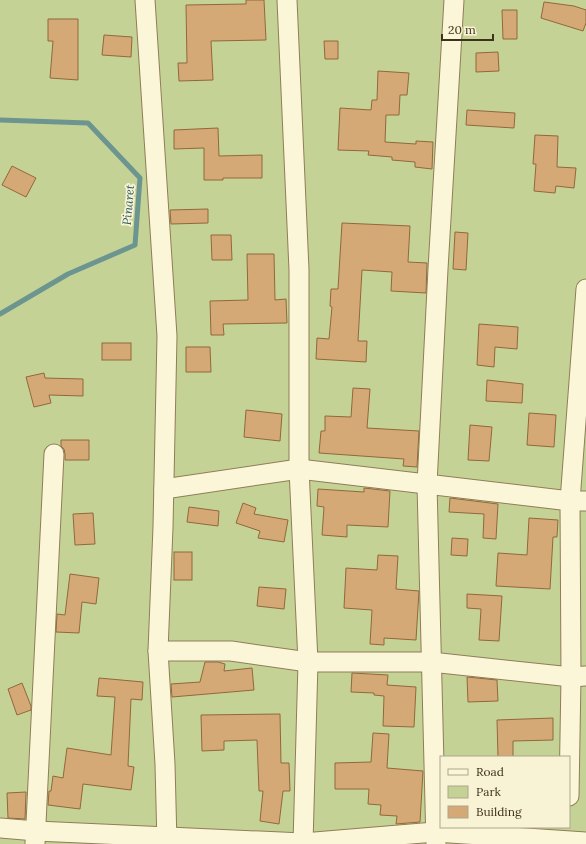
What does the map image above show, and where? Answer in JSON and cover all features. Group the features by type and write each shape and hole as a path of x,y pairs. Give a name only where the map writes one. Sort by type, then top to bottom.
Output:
{"street":[{"path":"145,0 167,336 164,489 158,651 165,764 166,840"},
{"path":"287,0 300,270 299,469 308,662 303,844"},
{"path":"436,838 427,484 438,261 454,0"},
{"path":"570,783 578,677 578,501 586,289"},
{"path":"36,838 54,454"},
{"path":"164,489 299,469 578,501"},
{"path":"158,651 231,651 308,662 431,662 578,677"},
{"path":"0,828 36,838 303,844 436,838 573,838"}],"green space":[{"path":"0,0 586,0 586,844 0,844"}],"building":[{"path":"246,0 264,0 266,40 211,41 213,80 179,81 178,63 187,63 186,5 246,4"},
{"path":"544,2 574,6 586,10 586,23 583,31 541,18"},
{"path":"502,10 517,10 517,39 503,39"},
{"path":"48,19 78,19 78,80 50,78 53,41 48,41"},
{"path":"104,35 132,37 131,57 102,55"},
{"path":"324,41 338,41 338,59 325,59"},
{"path":"498,52 499,71 476,72 476,53"},
{"path":"378,71 409,73 407,95 400,95 399,115 386,115 385,142 416,144 416,141 433,142 432,169 415,167 415,162 392,160 392,157 368,155 369,151 338,150 340,108 371,110 372,100 377,100"},
{"path":"467,110 515,113 514,128 466,125"},
{"path":"218,128 219,156 262,155 262,178 223,178 223,180 204,180 204,148 174,149 174,130"},
{"path":"535,135 558,136 557,167 576,168 574,188 556,186 555,193 534,191 536,164 533,164"},
{"path":"12,166 36,178 26,197 2,185"},
{"path":"208,209 208,223 171,224 170,210"},
{"path":"342,223 410,226 408,262 427,263 426,293 391,291 392,272 362,270 358,341 367,341 366,362 316,359 317,338 329,339 332,307 330,306 331,289 338,289"},
{"path":"455,232 468,233 466,270 453,269"},
{"path":"211,235 231,235 232,260 212,260"},
{"path":"247,254 274,254 275,300 286,299 287,323 223,324 224,335 211,335 210,301 248,300"},
{"path":"479,324 518,327 517,349 495,347 494,367 477,365"},
{"path":"102,343 131,343 131,360 102,360"},
{"path":"186,347 210,347 211,372 186,372"},
{"path":"44,373 45,378 83,379 83,396 49,395 51,403 34,407 26,377"},
{"path":"487,380 523,384 522,403 486,401"},
{"path":"353,388 370,389 367,428 419,431 417,467 403,466 404,459 319,453 321,431 325,431 325,416 351,417"},
{"path":"246,410 282,414 280,441 244,437"},
{"path":"529,413 556,415 554,447 527,445"},
{"path":"470,425 492,427 489,461 468,460"},
{"path":"61,440 89,440 89,460 65,460"},
{"path":"364,488 390,491 388,527 347,525 347,537 322,535 324,507 317,506 318,489 364,492"},
{"path":"450,498 498,504 496,539 483,538 484,514 449,512"},
{"path":"243,503 256,508 254,514 288,520 284,542 258,538 260,531 236,523"},
{"path":"189,507 219,511 218,526 187,522"},
{"path":"93,513 95,544 75,545 73,514"},
{"path":"529,518 558,520 557,537 553,537 550,589 496,586 498,553 527,555"},
{"path":"452,538 468,539 467,556 451,555"},
{"path":"174,552 192,552 192,580 174,580"},
{"path":"378,555 398,556 396,589 419,591 416,640 384,638 384,645 370,644 372,610 344,608 346,568 377,570"},
{"path":"70,574 99,578 96,604 82,602 79,633 56,632 57,614 65,615"},
{"path":"259,587 286,589 284,609 257,606"},
{"path":"467,594 502,596 499,641 479,640 481,609 467,608"},
{"path":"205,662 218,662 225,664 224,671 252,668 254,690 172,697 171,684 200,682"},
{"path":"352,673 388,675 387,685 416,687 414,727 383,726 384,696 374,695 374,693 351,692"},
{"path":"467,677 497,680 498,701 468,702"},
{"path":"99,678 143,682 142,700 131,699 128,766 134,767 131,790 83,784 80,809 48,805 49,791 51,791 53,776 63,778 67,748 111,755 115,697 97,696"},
{"path":"22,683 31,706 31,710 17,715 8,689"},
{"path":"280,714 281,763 289,763 290,791 283,791 279,824 260,821 263,791 259,791 257,740 224,741 224,750 202,751 201,715"},
{"path":"553,718 553,740 513,741 513,756 498,756 497,720"},
{"path":"373,733 389,734 387,768 423,771 420,822 396,824 397,816 380,815 381,805 368,804 369,789 335,789 335,763 371,762"},
{"path":"26,792 25,819 8,818 7,793"}],"waterway":[{"name":"Pinaret","path":"0,120 88,123 140,178 135,245 68,274 0,314"}]}
